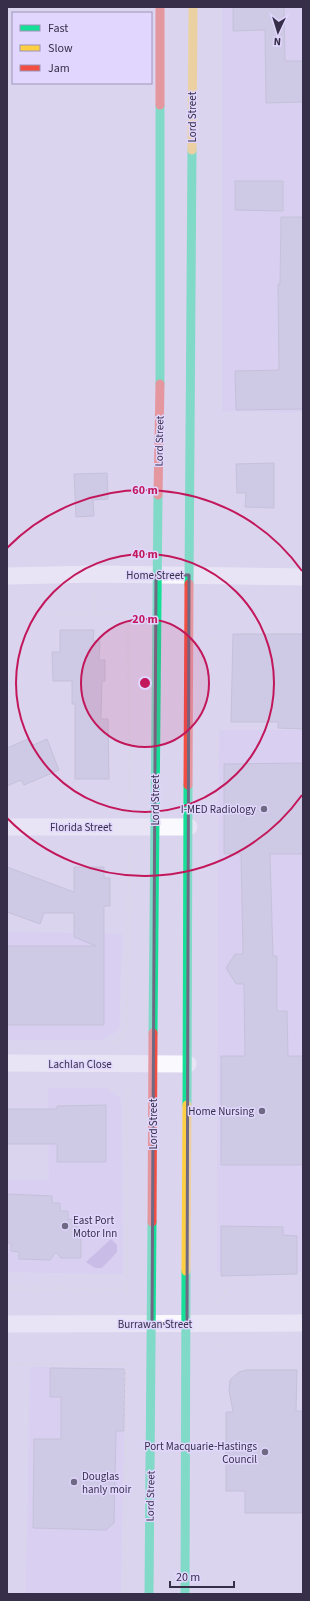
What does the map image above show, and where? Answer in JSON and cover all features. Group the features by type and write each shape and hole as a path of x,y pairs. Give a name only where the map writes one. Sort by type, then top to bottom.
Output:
{"main road":[{"name":"Lord Street","path":"150,1594 156,575 160,374 160,7"},
{"name":"Lord Street","path":"185,1594 193,7"}],"street":[{"name":"Home Street","path":"7,576 189,575 303,577"},
{"name":"Florida Street","path":"7,827 189,827"},
{"name":"Lachlan Close","path":"7,1063 188,1064"},
{"name":"Burrawan Street","path":"7,1324 303,1323"}],"path":[{"path":"95,607 95,613"},
{"path":"54,614 111,613 123,618 128,626 130,805"},
{"path":"106,1045 118,1040 127,1028 129,848"},
{"path":"126,1295 128,1082"},
{"path":"7,1288 126,1289"},
{"path":"214,1306 229,1288"},
{"path":"125,1594 126,1360"},
{"path":"7,1363 130,1365"}],"highlighted area":[{"path":"156,575 189,575 187,1323 152,1324"}],"shaded area":[{"path":"222,7 303,7 303,412 222,411"},
{"path":"219,730 303,730 303,1272 217,1272"},
{"path":"7,932 122,934 119,1029 101,1040 7,1040"},
{"name":"East Port Motor Inn","path":"48,1088 107,1088 121,1099 123,1274 7,1272 7,1180 49,1180"},
{"path":"111,1239 117,1245 117,1252 102,1268 95,1268 86,1262"},
{"path":"30,1367 125,1369 121,1594 26,1594"}],"building":[{"path":"233,7 284,7 285,61 303,61 303,102 266,103 265,30 233,31"},
{"path":"235,181 283,181 283,211 235,210"},
{"path":"281,217 303,217 303,409 236,410 235,371 279,370 278,284 280,284"},
{"path":"274,463 274,508 245,507 246,493 237,493 236,464"},
{"path":"107,473 108,499 93,500 94,516 76,517 74,474"},
{"path":"60,630 94,630 93,641 100,641 99,660 105,660 105,681 102,681 101,719 108,719 109,779 75,779 75,704 72,704 72,681 53,681 52,652 60,652"},
{"path":"233,634 303,634 303,729 278,728 278,722 231,722"},
{"path":"28,739 31,746 47,739 59,770 24,785 21,780 7,786 7,748"},
{"path":"303,763 303,854 270,854 273,956 277,956 277,1011 287,1011 288,1056 303,1056 303,1165 221,1165 221,1056 245,1056 244,984 236,984 226,968 235,954 243,954 241,854 224,854 224,764"},
{"path":"7,867 74,892 74,867 104,867 104,878 110,878 110,906 104,906 104,1025 7,1025 7,946 96,946 74,937 74,913 44,913 40,924 7,912"},
{"path":"106,1105 106,1162 57,1162 57,1144 7,1144 7,1109 57,1109 57,1106"},
{"path":"7,1194 52,1196 52,1203 60,1203 60,1211 68,1211 68,1219 76,1220 76,1227 79,1227 79,1235 81,1238 81,1258 61,1258 56,1252 50,1260 19,1259 19,1252 11,1251 11,1243 7,1243"},
{"path":"221,1226 283,1227 283,1235 297,1236 297,1274 221,1276"},
{"name":"Douglas hanly moir","path":"50,1368 125,1369 124,1431 116,1431 114,1523 106,1530 33,1528 34,1439 61,1439 61,1397 50,1397"},
{"name":"Port Macquarie-Hastings Council","path":"246,1370 297,1370 296,1411 303,1411 303,1513 245,1513 245,1491 226,1491 226,1412 233,1412 229,1390 230,1380 239,1372"}],"traffic: fast":[{"path":"160,105 160,384"},
{"path":"189,584 192,150"},
{"path":"153,1033 158,495"},
{"path":"187,1105 188,785"},
{"path":"149,1594 152,1222"},
{"path":"185,1594 186,1271"}],"traffic: slow":[{"path":"192,150 193,7"},
{"path":"186,1271 187,1105"}],"traffic: jam":[{"path":"160,7 160,105"},
{"path":"158,495 160,384"},
{"path":"188,785 189,584"},
{"path":"152,1222 153,1033"}],"place":[{"name":"I-MED Radiology","path":"264,809"},
{"name":"Home Nursing","path":"262,1111"},
{"name":"East Port Motor Inn","path":"65,1226"},
{"name":"Port Macquarie-Hastings Council","path":"265,1452"},
{"name":"Douglas hanly moir","path":"74,1482"}]}
